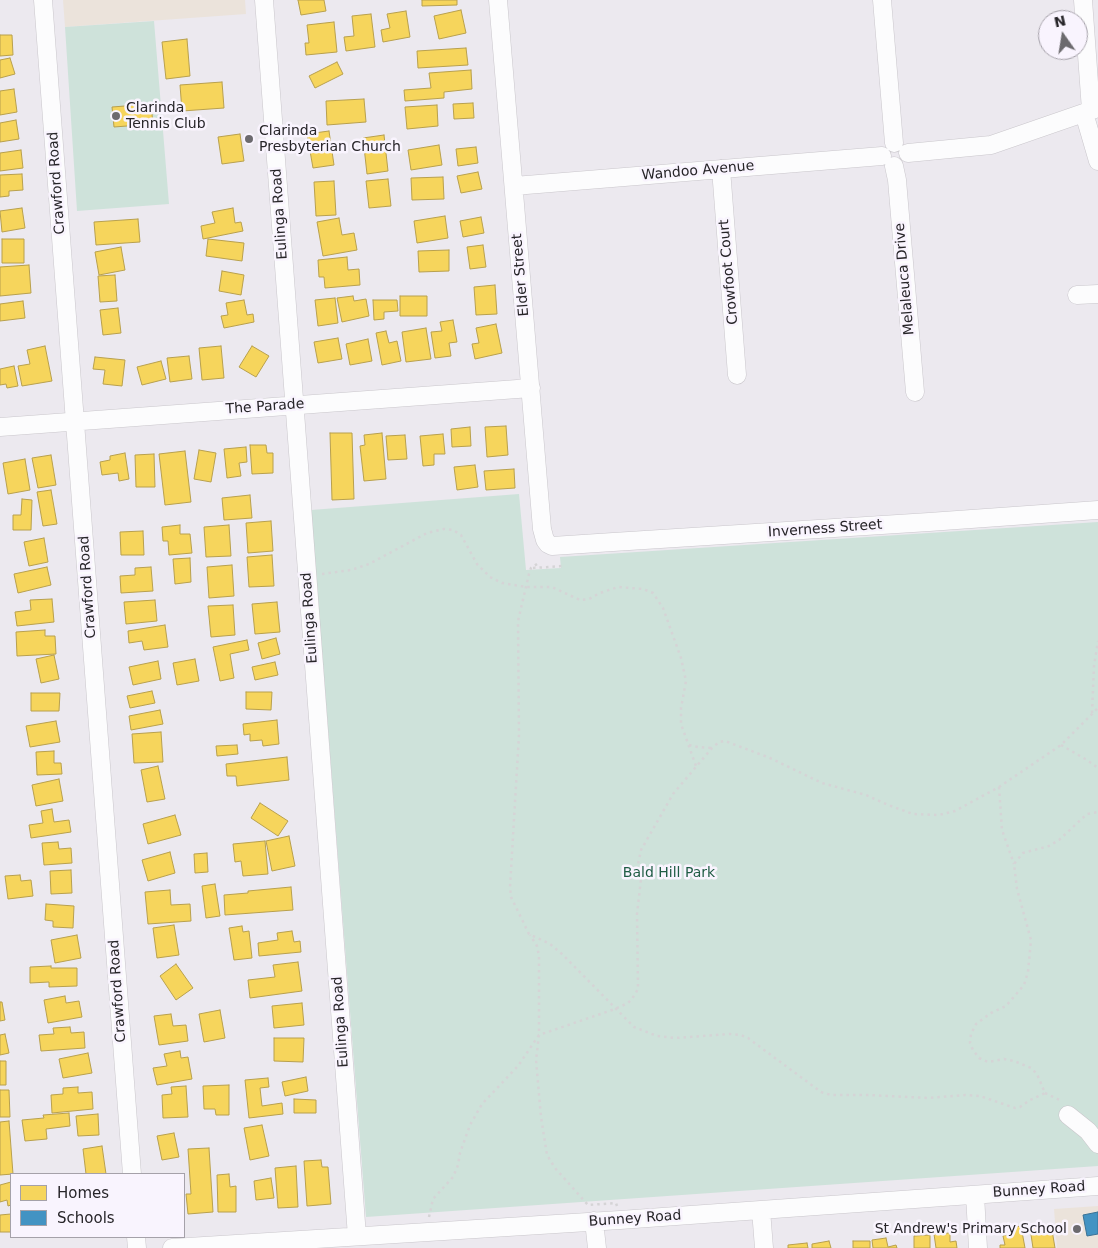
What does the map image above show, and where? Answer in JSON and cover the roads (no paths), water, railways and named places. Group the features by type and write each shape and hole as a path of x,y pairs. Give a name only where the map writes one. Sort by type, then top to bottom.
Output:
{"street":[{"name":"Crawford Road","path":"43,0 132,1173"},
{"name":"Eulinga Road","path":"264,0 358,1236"},
{"name":"Elder Street","path":"498,0 542,529 545,540 552,546"},
{"name":"Melaleuca Drive","path":"882,0 890,155 898,189 915,392"},
{"path":"1083,0 1091,110 1098,161"},
{"path":"890,155 900,144 908,154 991,146 1091,110"},
{"name":"Wandoo Avenue","path":"514,186 890,155"},
{"name":"Crowfoot Court","path":"721,169 737,375"},
{"path":"1077,294 1098,294"},
{"name":"The Parade","path":"0,427 531,388"},
{"name":"Inverness Street","path":"552,546 939,522 1098,510"},
{"path":"1065,1108 1098,1144"},
{"name":"Bunney Road","path":"172,1248 620,1220 1098,1186"},
{"path":"975,1195 978,1248"},
{"path":"761,1210 764,1248"},
{"path":"594,1221 597,1248"}],"place":[{"name":"Clarinda Tennis Club","path":"116,116"},
{"name":"Clarinda Presbyterian Church","path":"249,139"},
{"name":"St Andrew's Primary School","path":"1077,1229"}],"park label":[{"name":"Bald Hill Park","path":"669,873"}]}
